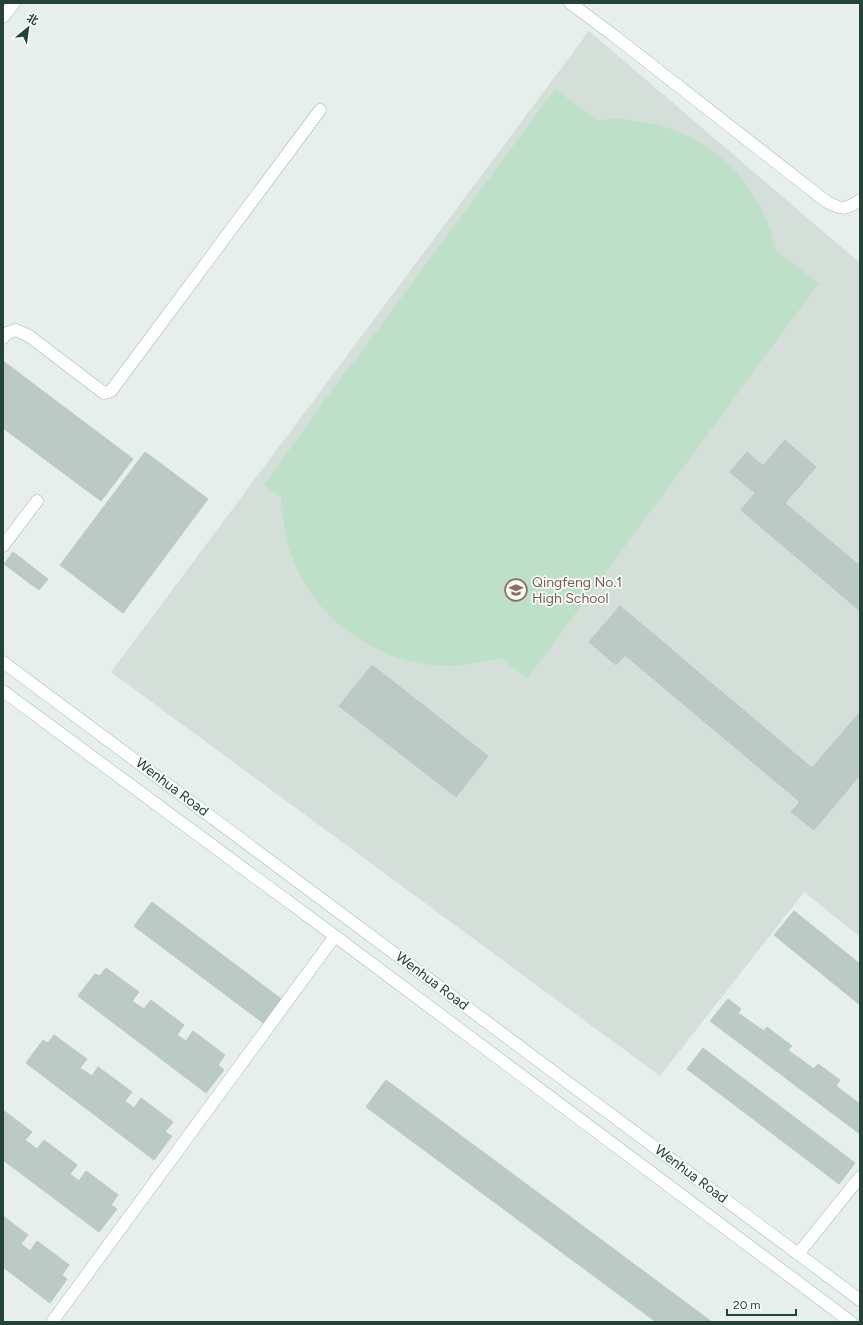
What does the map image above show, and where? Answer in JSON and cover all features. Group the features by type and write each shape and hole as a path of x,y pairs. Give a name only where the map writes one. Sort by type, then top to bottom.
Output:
{"main road":[{"path":"3,17 14,3"},
{"path":"570,3 827,202 838,208 848,208 860,200"},
{"path":"3,338 7,333 16,330 29,336 104,393 111,391 320,110"},
{"path":"3,546 37,501"},
{"name":"Wenhua Road","path":"3,662 860,1300"},
{"name":"Wenhua Road","path":"3,691 335,936 851,1322"},
{"path":"52,1322 335,936"},
{"path":"798,1254 860,1177"}],"shaded area":[{"name":"Qingfeng No.1 High School","path":"589,31 860,263 860,937 804,892 660,1076 111,672"}],"green space":[{"path":"555,89 597,120 618,119 658,125 677,131 696,140 713,151 732,167 747,185 760,206 770,228 776,251 819,283 528,678 500,658 455,666 430,665 405,660 381,651 359,639 338,624 321,606 306,585 294,562 285,530 281,497 264,485 351,364 354,362"}],"building":[{"path":"3,361 133,459 101,501 3,428"},
{"path":"785,440 816,467 785,503 860,566 860,611 741,510 755,493 730,472 747,452 763,466"},
{"path":"145,452 208,499 123,613 60,565"},
{"path":"13,552 48,579 39,590 4,564"},
{"path":"620,606 812,768 860,712 860,775 814,830 791,812 800,802 625,655 616,665 589,642"},
{"path":"372,665 488,756 456,797 339,706"},
{"path":"152,902 284,1001 266,1025 134,926"},
{"path":"794,911 860,964 860,1005 774,935"},
{"path":"106,968 139,992 132,1001 144,1009 151,1000 184,1025 177,1035 186,1041 193,1031 225,1055 218,1065 224,1070 206,1093 78,996 95,974 100,976"},
{"path":"728,999 741,1009 738,1013 764,1031 767,1027 792,1046 788,1050 814,1069 818,1064 840,1080 836,1086 860,1104 860,1134 710,1021"},
{"path":"54,1035 87,1059 80,1068 92,1076 98,1067 132,1092 125,1101 134,1108 141,1098 173,1122 165,1132 172,1136 154,1160 26,1063 43,1040 48,1043"},
{"path":"703,1048 855,1163 839,1184 687,1069"},
{"path":"386,1080 712,1322 656,1322 366,1107"},
{"path":"3,1110 32,1132 25,1140 37,1149 44,1140 77,1165 70,1174 79,1181 86,1171 118,1195 111,1205 117,1209 99,1232 3,1160"},
{"path":"3,1216 28,1235 21,1244 30,1251 37,1241 69,1265 62,1275 67,1279 50,1303 3,1267"}],"place":[{"name":"Qingfeng No.1 High School","path":"516,590"}]}
